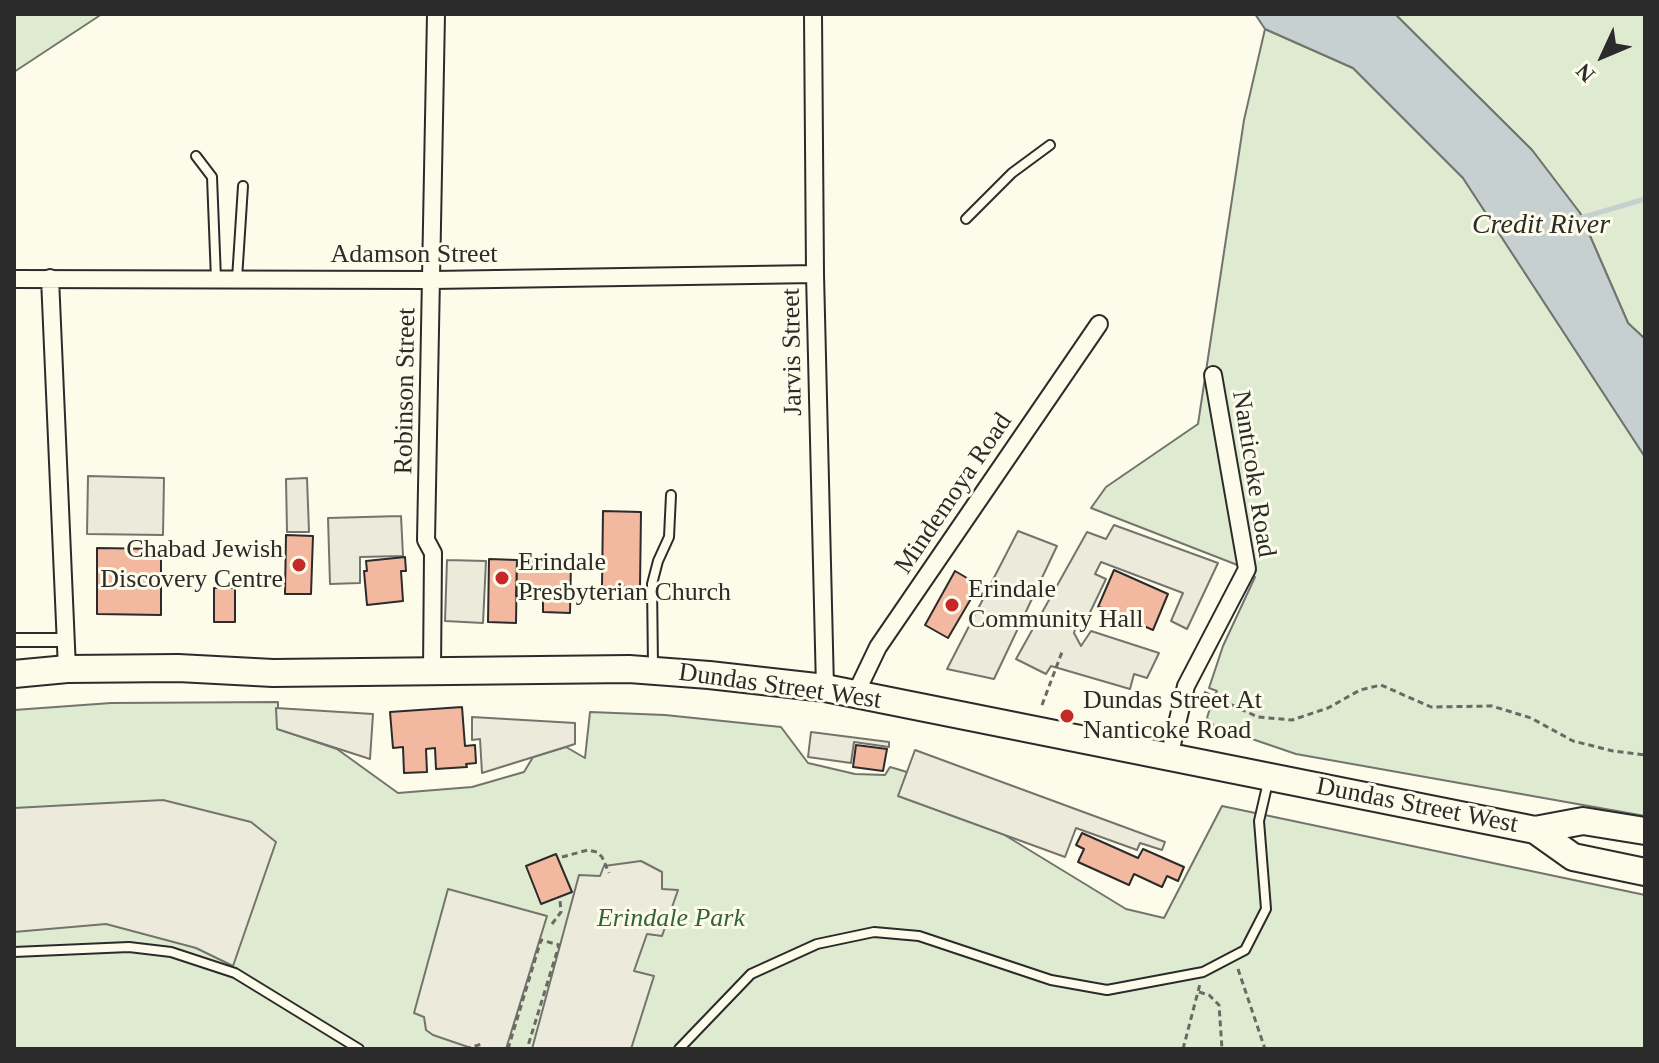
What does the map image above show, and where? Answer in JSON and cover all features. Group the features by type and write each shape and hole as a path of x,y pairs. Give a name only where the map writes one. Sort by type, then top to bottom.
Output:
{"main road":[{"name":"Dundas Street West","path":"14,674 67,669 178,668 273,673 653,671 825,688 1535,830 1583,821 1645,831"},
{"name":"Dundas Street West","path":"1535,830 1573,857 1645,872"}],"street":[{"name":"Robinson Street","path":"432,671 433,553 426,540 436,14"},
{"name":"Jarvis Street","path":"813,14 815,274 825,688"},
{"name":"Adamson Street","path":"14,279 433,280 815,274"},
{"path":"50,278 67,669"},
{"name":"Mindemoya Road","path":"855,695 878,647 1099,324"},
{"name":"Nanticoke Road","path":"1169,757 1186,686 1247,569 1213,375"},
{"path":"14,640 66,640"}],"lane":[{"path":"966,219 1012,173 1050,145"},
{"path":"196,156 212,177 216,279"},
{"path":"237,279 243,186"},
{"path":"653,671 652,584 669,537 671,495"},
{"path":"679,1049 751,974 817,944 874,932 919,936 1051,980 1107,990 1203,972 1245,950 1266,909 1259,821 1269,777"},
{"path":"14,952 129,947 171,952 235,973 359,1049"}],"path":[{"path":"1042,705 1062,652"},
{"path":"1186,686 1258,717 1292,720 1328,708 1360,690 1381,685 1431,707 1492,706 1531,718 1573,741 1645,755"},
{"path":"562,857 588,850 597,852 609,873"},
{"path":"552,924 561,912 560,900"},
{"path":"508,1049 541,940 559,945 527,1049"},
{"path":"1233,956 1265,1049"},
{"path":"1183,1049 1203,972"},
{"path":"1199,992 1209,995 1219,1005 1222,1049"},
{"path":"465,1049 482,1044"}],"green space":[{"path":"14,14 102,14 14,72"},
{"path":"1395,14 1645,14 1645,339 1628,323 1580,213 1532,150"},
{"path":"1265,29 1353,68 1463,178 1645,457 1645,816 1296,754 1214,726 1207,718 1217,691 1209,688 1223,646 1255,577 1240,566 1091,508 1106,487 1198,424 1244,120"},
{"name":"Erindale Park","path":"278,702 278,729 337,749 398,793 472,787 524,772 533,757 566,747 585,758 590,712 665,715 781,727 808,763 855,774 885,775 890,767 907,772 899,796 1003,834 1126,909 1164,918 1222,806 1645,895 1645,1049 14,1049 14,710 111,703"}],"shaded area":[{"path":"88,476 164,478 163,535 87,534"},
{"path":"307,478 309,532 287,532 286,479"},
{"path":"401,516 403,556 360,557 360,583 330,584 328,518"},
{"path":"1114,525 1218,563 1187,629 1171,621 1183,593 1101,562 1095,574 1106,579 1084,625 1077,623 1074,633 1081,646 1091,631 1159,653 1147,678 1134,674 1130,689 1051,666 1046,674 1016,659 1087,532 1106,539"},
{"path":"1018,531 1057,546 994,679 947,669"},
{"path":"447,560 486,561 483,623 445,621"},
{"path":"276,708 373,714 370,759 277,729"},
{"path":"472,717 575,723 575,744 482,773 480,739 472,740"},
{"path":"811,732 889,742 889,747 854,742 851,763 808,757"},
{"path":"915,750 1165,842 1162,850 1140,843 1137,850 1076,828 1065,857 898,796"},
{"path":"163,800 251,822 276,842 233,966 196,948 106,924 14,932 14,808"},
{"path":"641,861 662,872 662,889 678,890 662,936 647,934 634,971 654,976 631,1049 532,1049 579,875 600,876 604,866"},
{"path":"448,889 547,916 506,1049 474,1049 433,1035 426,1030 424,1017 414,1013"}],"water":[{"name":"Credit River","path":"1255,14 1395,14 1532,150 1580,213 1628,323 1645,339 1645,457 1463,178 1353,68 1265,29"}],"building":[{"path":"603,511 641,512 640,587 602,586"},
{"name":"Chabad Jewish Discovery Centre","path":"286,535 313,536 311,594 285,594"},
{"path":"97,548 161,549 161,615 97,614"},
{"path":"405,557 406,571 401,571 403,601 367,605 366,561"},
{"name":"Erindale Presbyterian Church","path":"489,559 517,560 516,623 488,622"},
{"path":"517,560 571,561 570,613 543,612 543,596 516,596"},
{"path":"1114,570 1168,594 1153,630 1130,620 1127,627 1100,615 1103,608 1098,607"},
{"name":"Erindale Community Hall","path":"955,571 979,585 948,638 925,625"},
{"path":"214,588 235,588 235,622 214,622"},
{"path":"462,707 465,746 475,745 476,763 466,764 467,767 436,769 435,748 426,749 427,772 404,773 403,747 393,748 390,712"},
{"path":"856,745 887,749 883,771 853,767"},
{"path":"1082,833 1138,858 1143,849 1184,867 1178,881 1167,876 1162,887 1134,874 1129,885 1078,862 1084,849 1076,845"},
{"path":"556,854 572,892 541,904 526,866"}],"waterway":[{"path":"1577,219 1645,199"}],"place":[{"name":"Chabad Jewish Discovery Centre","path":"299,565"},
{"name":"Erindale Presbyterian Church","path":"502,578"},
{"name":"Erindale Community Hall","path":"952,605"},
{"name":"Dundas Street At Nanticoke Road","path":"1067,716"}]}
